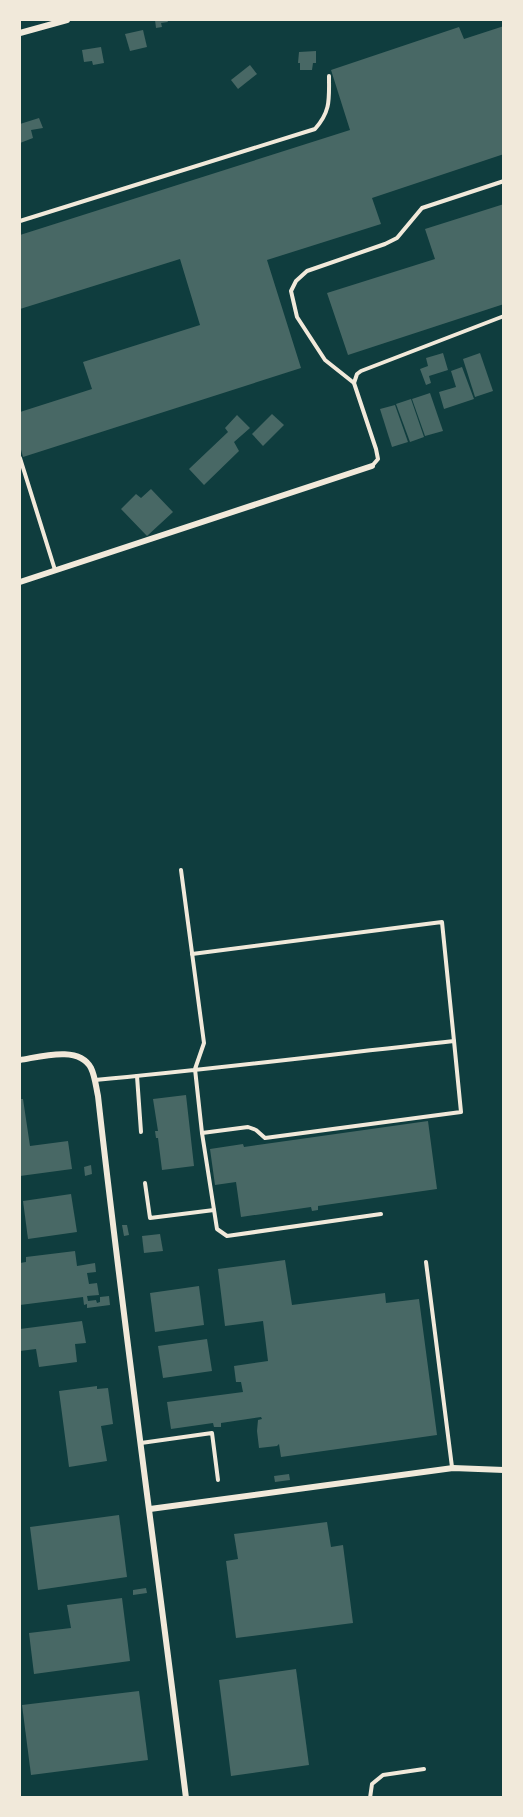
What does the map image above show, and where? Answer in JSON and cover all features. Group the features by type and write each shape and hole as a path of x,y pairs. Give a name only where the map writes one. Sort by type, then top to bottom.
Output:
{"street":[{"path":"20,33 67,20"},
{"path":"20,582 372,466"},
{"path":"20,1060 73,1054 82,1058 91,1068 98,1096 186,1797"},
{"path":"150,1509 453,1468 504,1470"}],"lane":[{"path":"20,221 315,129 325,118 328,107 329,76"},
{"path":"372,466 378,459 376,448 354,383 325,360 297,317 291,291 296,281 307,271 397,238 422,207 504,182"},
{"path":"354,383 357,374 362,370 504,316"},
{"path":"20,458 55,570"},
{"path":"181,870 204,1043 201,1058 195,1069 217,1229 226,1236 381,1214"},
{"path":"192,954 442,922 461,1112 265,1138 256,1130 248,1127 202,1133"},
{"path":"94,1080 454,1041"},
{"path":"137,1076 141,1132"},
{"path":"145,1183 150,1218 214,1210"},
{"path":"426,1262 453,1468"},
{"path":"141,1443 212,1433 218,1480"},
{"path":"370,1797 372,1784 383,1775 424,1768"}],"building":[{"path":"155,20 167,20 168,22 161,23 162,27 156,28"},
{"path":"504,26 504,154 372,198 381,224 267,260 301,368 23,457 20,446 20,412 92,389 83,362 200,325 180,259 20,309 20,235 350,130 331,70 459,27 464,39"},
{"path":"143,30 147,47 130,51 125,34"},
{"path":"101,47 104,63 93,65 92,61 84,62 82,50"},
{"path":"316,51 316,63 313,63 312,70 300,70 299,52"},
{"path":"250,65 257,74 238,89 231,80"},
{"path":"39,118 43,128 31,130 33,138 20,143 20,124"},
{"path":"504,204 504,304 348,355 327,293 435,259 425,229"},
{"path":"443,353 448,370 429,376 431,383 426,385 420,369 428,366 426,358"},
{"path":"480,353 493,391 475,397 463,359"},
{"path":"462,367 474,399 444,409 439,392 456,387 451,371"},
{"path":"430,393 443,431 425,436 412,399"},
{"path":"411,399 424,437 410,442 396,404"},
{"path":"395,405 408,442 392,447 380,409"},
{"path":"272,414 284,425 263,446 252,434"},
{"path":"237,415 250,428 234,442 239,451 204,485 189,469 228,432 225,428"},
{"path":"151,489 173,512 147,536 121,509 136,494 141,498"},
{"path":"186,1095 194,1166 162,1170 155,1131 158,1131 153,1099"},
{"path":"20,1099 23,1099 30,1146 68,1141 72,1169 20,1176"},
{"path":"428,1121 437,1189 318,1206 318,1210 312,1211 311,1207 241,1217 236,1182 215,1185 210,1149 243,1144 244,1147"},
{"path":"91,1165 92,1174 85,1176 84,1167"},
{"path":"71,1194 77,1232 28,1239 23,1201"},
{"path":"122,1225 127,1225 129,1235 124,1236"},
{"path":"160,1234 163,1251 144,1253 142,1236"},
{"path":"75,1251 77,1266 95,1263 96,1272 87,1273 89,1284 97,1283 99,1295 87,1296 88,1301 96,1300 97,1303 100,1302 100,1297 109,1296 110,1305 87,1308 83,1297 20,1305 20,1263 26,1262 26,1257"},
{"path":"285,1260 292,1305 385,1293 386,1303 419,1299 437,1435 281,1457 279,1444 259,1448 257,1431 258,1420 262,1419 261,1417 221,1423 221,1427 214,1427 213,1423 171,1429 167,1402 243,1392 241,1382 236,1382 234,1366 268,1361 263,1321 225,1326 218,1269"},
{"path":"199,1286 204,1325 155,1332 150,1293"},
{"path":"82,1321 86,1343 75,1344 77,1362 39,1367 36,1349 20,1351 20,1329"},
{"path":"207,1339 212,1371 163,1378 158,1346"},
{"path":"97,1386 97,1389 108,1388 113,1424 101,1426 107,1461 69,1467 59,1391"},
{"path":"289,1474 290,1480 275,1482 274,1476"},
{"path":"119,1515 127,1577 38,1590 30,1527"},
{"path":"327,1522 331,1547 343,1545 353,1623 236,1638 226,1561 238,1559 234,1534"},
{"path":"146,1588 147,1593 133,1595 133,1590"},
{"path":"122,1598 130,1661 34,1674 29,1633 71,1628 67,1605"},
{"path":"296,1669 309,1765 231,1776 219,1680"},
{"path":"139,1691 148,1760 31,1775 22,1705"}]}
